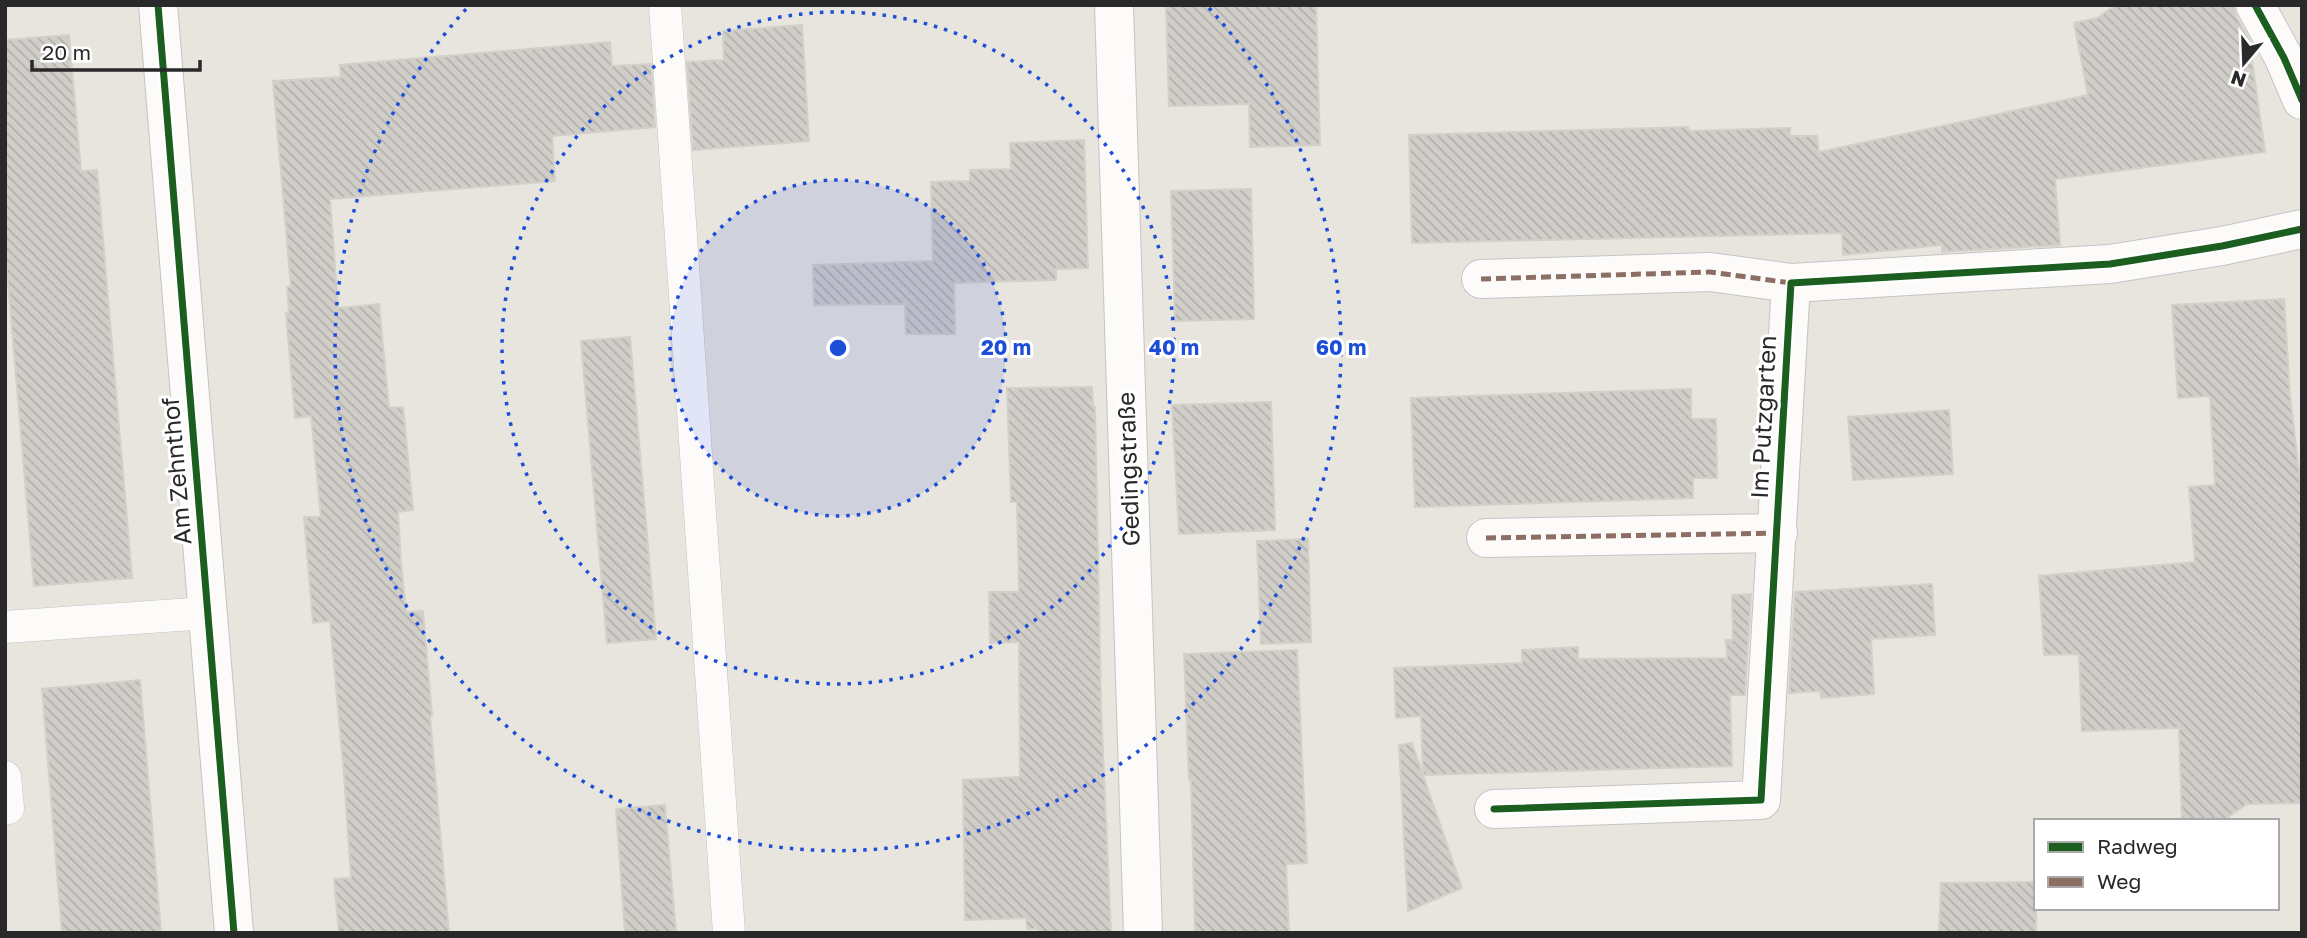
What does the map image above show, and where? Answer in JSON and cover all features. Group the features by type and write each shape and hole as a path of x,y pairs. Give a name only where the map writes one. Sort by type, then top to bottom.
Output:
{"street":[{"name":"Am Zehnthof","path":"158,5 234,933"},
{"name":"Gedingstraße","path":"1114,5 1143,933"},
{"path":"2255,5 2284,58 2302,100"},
{"path":"1481,279 1710,272 1791,283 2110,264 2222,246 2302,229"},
{"name":"Im Putzgarten","path":"1494,809 1761,800 1791,283"},
{"name":"Im Putzgarten","path":"1486,538 1777,533"}],"lane":[{"path":"665,5 729,933"},
{"path":"5,627 208,613"}],"building":[{"path":"1166,5 1316,5 1320,145 1250,147 1249,104 1169,106"},
{"path":"2116,5 2233,5 2249,40 2265,152 2055,179 2060,245 1942,252 1942,245 1843,255 1842,233 1412,243 1409,135 1688,127 1689,131 1790,128 1790,136 1817,136 1819,152 2088,95 2074,23 2097,18"},
{"path":"802,25 809,141 693,150 687,62 724,60 723,31"},
{"path":"69,35 81,171 97,170 132,578 34,586 5,248 5,40"},
{"path":"610,42 612,66 651,64 655,127 552,136 555,181 330,199 338,308 379,304 389,408 403,407 413,510 398,512 401,562 406,612 423,611 449,933 339,933 334,879 351,878 344,775 330,621 313,623 304,517 321,517 311,416 295,418 286,313 289,312 287,287 291,287 273,81 341,77 340,65"},
{"path":"1084,140 1088,268 1056,269 1056,280 954,283 955,334 906,334 905,304 814,305 813,265 933,261 931,182 970,181 970,170 1011,169 1010,143"},
{"path":"1251,189 1254,319 1175,321 1171,191"},
{"path":"2284,299 2290,395 2302,497 2302,803 2247,804 2225,819 2182,819 2179,728 2082,731 2079,654 2044,655 2039,576 2195,562 2189,487 2215,485 2210,396 2178,398 2172,305"},
{"path":"630,337 656,639 607,643 581,341"},
{"path":"1092,387 1095,407 1101,707 1111,933 1039,933 1038,929 1027,929 1026,918 965,920 963,780 1020,777 1019,642 990,643 989,592 1019,592 1017,502 1011,502 1007,388"},
{"path":"1691,389 1691,419 1716,419 1717,478 1693,478 1693,498 1415,507 1411,398"},
{"path":"1271,402 1275,530 1179,534 1172,405"},
{"path":"1949,410 1953,474 1853,480 1848,417"},
{"path":"1308,539 1311,642 1261,644 1257,541"},
{"path":"1932,584 1935,635 1871,639 1874,694 1821,698 1820,691 1789,693 1795,592"},
{"path":"1751,594 1745,695 1730,695 1732,766 1423,775 1421,716 1396,718 1394,668 1522,663 1522,650 1578,647 1578,659 1727,658 1726,640 1733,640 1732,595"},
{"path":"1297,650 1307,863 1286,864 1289,933 1195,933 1184,654"},
{"path":"140,680 161,933 62,933 42,689"},
{"path":"1412,743 1462,888 1408,911 1399,745"},
{"path":"665,805 676,933 625,933 616,809"},
{"path":"2034,882 2036,933 1939,933 1941,883"}],"marked path":[{"path":"1481,279 1710,272 1791,283"},
{"path":"1486,538 1778,533"}],"cycle path":[{"path":"158,5 234,933"},
{"path":"2255,5 2284,58 2302,100"},
{"path":"1494,809 1761,800 1791,283 2110,264 2222,246 2302,229"}]}
